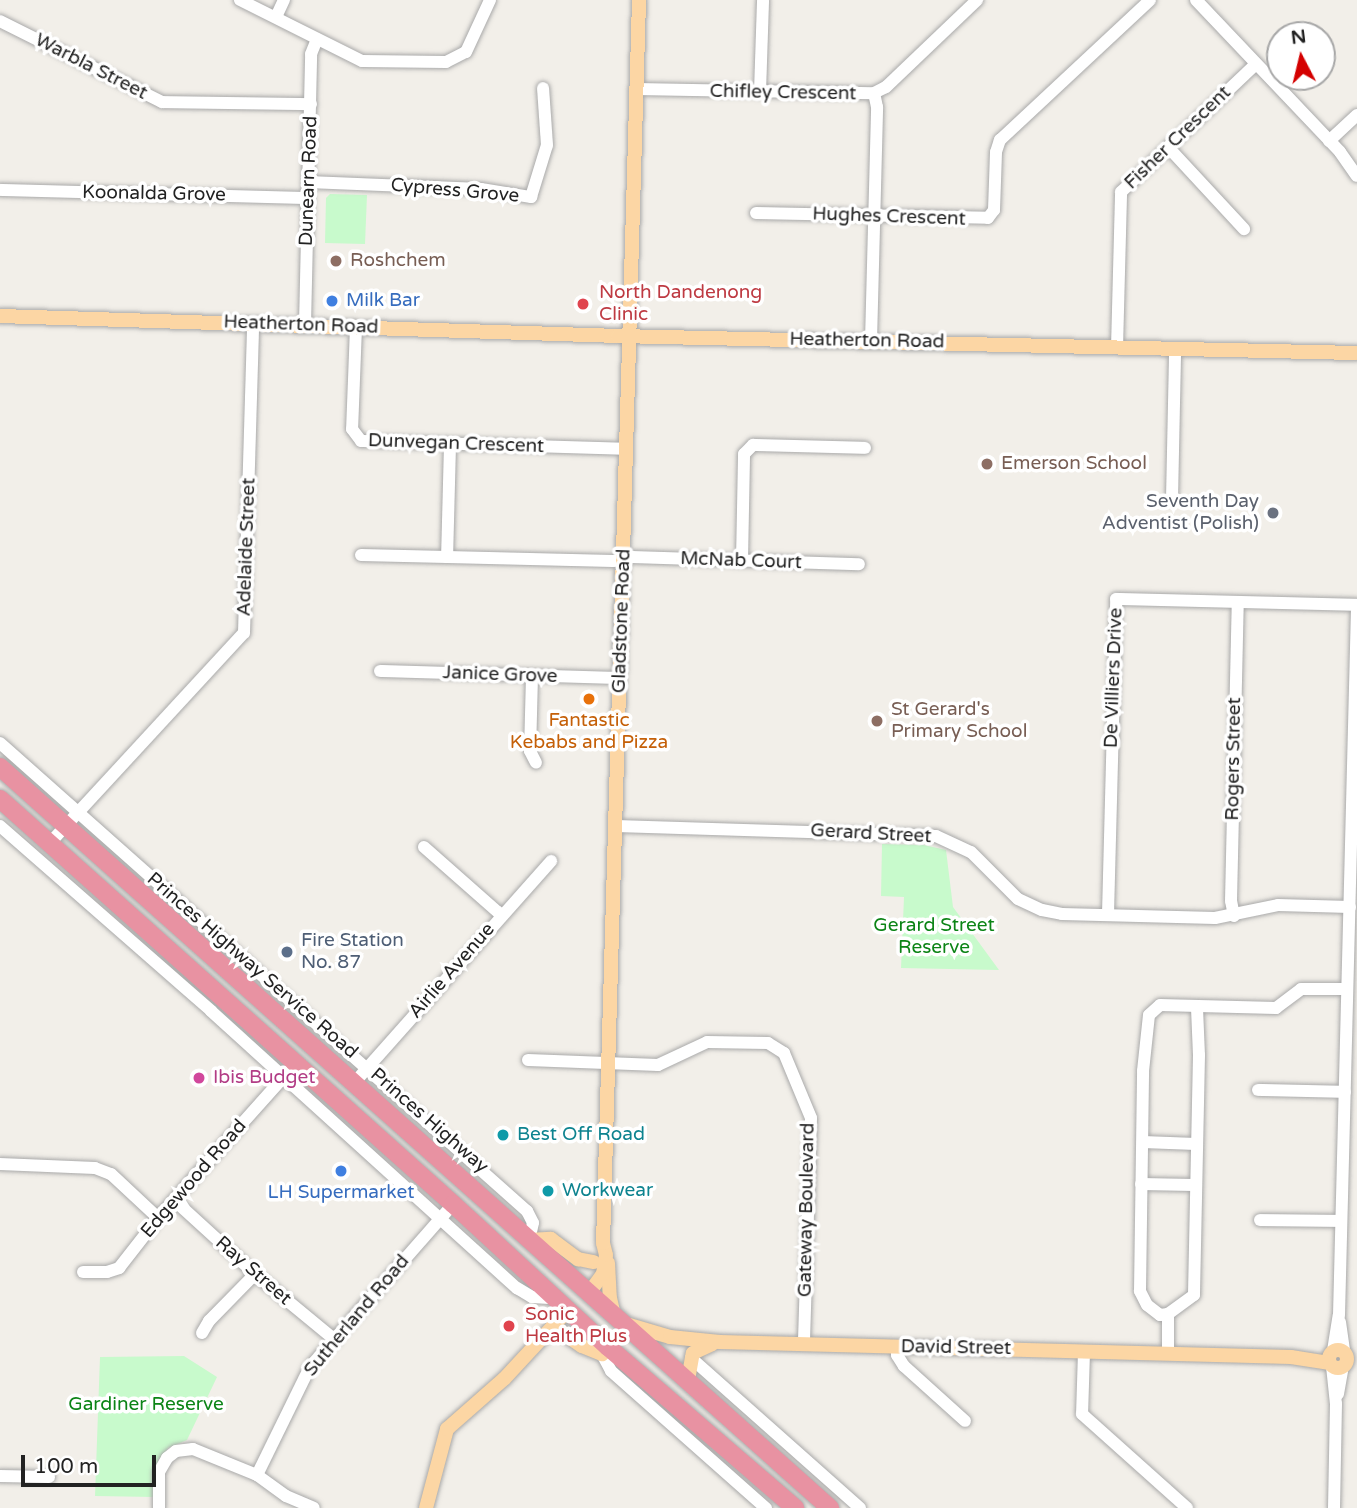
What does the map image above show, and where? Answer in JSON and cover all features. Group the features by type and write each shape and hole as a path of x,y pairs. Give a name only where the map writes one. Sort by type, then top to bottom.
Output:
{"highway":[{"name":"Princes Highway","path":"0,767 72,820 354,1083 830,1508"},
{"path":"0,799 233,1008 289,1070 453,1204 554,1298 605,1351 795,1508"},
{"path":"567,1311 585,1289"}],"main road":[{"name":"Gladstone Road","path":"585,1289 601,1253 610,1064 638,0"},
{"name":"Heatherton Road","path":"0,316 629,336 1357,354"},
{"path":"529,1240 551,1239 578,1259 601,1253 611,1275 610,1297 619,1320"},
{"path":"426,1508 447,1429 504,1379 567,1311"},
{"name":"David Street","path":"619,1320 670,1337 720,1342 1342,1359"},
{"path":"554,1326 582,1346 605,1351"},
{"path":"693,1385 691,1358 697,1349 720,1342"}],"street":[{"path":"240,0 362,61 446,62 466,52 491,0"},
{"path":"276,17 284,0"},
{"path":"760,92 764,0"},
{"name":"Chifley Crescent","path":"636,89 874,93 886,87 977,0"},
{"name":"Hughes Crescent","path":"756,214 985,219 992,216 996,152 1000,141 1150,0"},
{"path":"1196,0 1329,141 1357,166"},
{"name":"Warbla Street","path":"0,21 162,102 311,104"},
{"name":"Dunearn Road","path":"305,325 311,54 317,38"},
{"name":"Fisher Crescent","path":"1117,348 1121,192 1256,64"},
{"name":"Cypress Grove","path":"308,182 481,189 531,197 547,145 543,88"},
{"path":"871,341 877,107 874,93"},
{"path":"1329,141 1357,115"},
{"path":"1168,147 1244,229"},
{"path":"1340,152 1357,176"},
{"name":"Koonalda Grove","path":"0,190 308,198"},
{"name":"Adelaide Street","path":"48,844 244,633 253,324"},
{"name":"Dunvegan Crescent","path":"356,327 352,429 355,437 364,442 626,449"},
{"path":"1172,499 1175,350"},
{"path":"447,557 450,445"},
{"path":"742,561 744,454 753,445 865,448"},
{"name":"McNab Court","path":"361,555 632,557 859,564"},
{"name":"De Villiers Drive","path":"1108,914 1116,598 1357,605"},
{"name":"Rogers Street","path":"1234,916 1231,901 1238,603"},
{"path":"1334,1508 1336,1404 1342,1359 1339,1315 1345,1092 1351,1064 1347,989 1352,965 1349,907 1354,857 1357,611"},
{"name":"Janice Grove","path":"380,671 620,678"},
{"path":"532,676 530,751 536,763"},
{"name":"Princes Highway","path":"0,743 72,820"},
{"name":"Princes Highway Service Road","path":"72,820 368,1068 527,1211 533,1223 529,1240"},
{"path":"0,826 211,1011 289,1070 439,1220 523,1293 537,1298 554,1298"},
{"name":"Gerard Street","path":"616,826 936,836 971,852 1009,892 1030,905 1062,914 1234,916 1278,905 1349,907"},
{"path":"424,847 501,915"},
{"name":"Airlie Avenue","path":"354,1083 551,861"},
{"path":"1164,1354 1164,1315 1140,1294 1147,1019 1153,1009 1160,1005 1276,1008 1301,989 1347,989"},
{"path":"211,1011 233,1008"},
{"path":"1164,1315 1194,1296 1197,1008"},
{"name":"Gateway Boulevard","path":"528,1060 663,1064 707,1042 768,1044 784,1053 811,1118 804,1344"},
{"name":"Edgewood Road","path":"83,1272 107,1272 119,1268 158,1218 289,1070"},
{"path":"1258,1090 1345,1092"},
{"path":"1143,1142 1196,1143"},
{"path":"0,1164 95,1168 111,1174 158,1218"},
{"path":"1141,1184 1194,1185"},
{"name":"Ray Street","path":"174,1200 255,1274 335,1340"},
{"path":"1342,1202 1357,1202"},
{"name":"Sutherland Road","path":"257,1475 310,1367 453,1204"},
{"path":"1260,1220 1341,1221"},
{"path":"202,1332 209,1321 255,1274"},
{"path":"897,1347 897,1355 904,1366 965,1421"},
{"path":"605,1351 611,1371 766,1508"},
{"path":"1084,1352 1082,1414 1187,1508"},
{"path":"691,1358 860,1508"},
{"path":"693,1385 740,1401"},
{"path":"159,1508 159,1472 167,1458 176,1451 193,1448 257,1475 286,1502 314,1508"},
{"path":"0,1476 49,1477"},
{"path":"743,1488 766,1483"}],"green space":[{"path":"330,194 367,195 365,244 325,243 326,198"},
{"name":"Gerard Street Reserve","path":"882,844 924,845 946,850 953,907 999,970 901,968 904,897 881,896"},
{"name":"Gardiner Reserve","path":"184,1356 217,1377 187,1440 168,1448 157,1468 155,1497 95,1496 100,1357"}],"place":[{"name":"Roshchem","path":"336,261"},
{"name":"Milk Bar","path":"332,301"},
{"name":"North Dandenong Clinic","path":"583,304"},
{"name":"Emerson School","path":"987,464"},
{"name":"Seventh Day Adventist (Polish)","path":"1273,513"},
{"name":"Fantastic Kebabs and Pizza","path":"589,699"},
{"name":"St Gerard's Primary School","path":"877,721"},
{"name":"Fire Station No. 87","path":"287,952"},
{"name":"Ibis Budget","path":"199,1078"},
{"name":"Best Off Road","path":"503,1135"},
{"name":"LH Supermarket","path":"341,1171"},
{"name":"Workwear","path":"548,1191"},
{"name":"Sonic Health Plus","path":"509,1326"}]}
